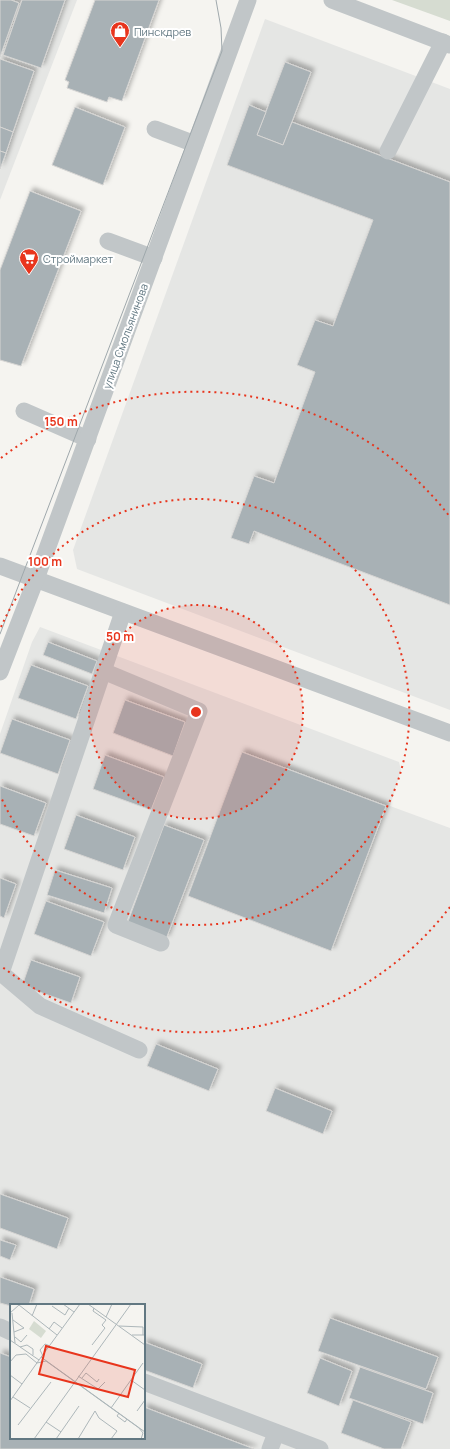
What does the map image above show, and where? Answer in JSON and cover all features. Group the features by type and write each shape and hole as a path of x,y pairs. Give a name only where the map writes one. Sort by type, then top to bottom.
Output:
{"street":[{"name":"улица Смольянинова","path":"0,672 88,439 248,0"},
{"path":"332,0 446,44 388,151"},
{"path":"155,129 196,144"},
{"path":"108,241 154,258"},
{"path":"24,411 88,439"},
{"path":"0,566 450,733"},
{"path":"124,612 1,973 40,1006 139,1050"},
{"path":"103,671 199,711 116,925 162,943"},
{"path":"0,1328 10,1332"},
{"path":"145,1382 320,1449"},
{"path":"270,1449 276,1433"}],"shaded area":[{"path":"0,0 77,0 0,200"},
{"path":"392,0 450,0 450,21"},
{"path":"265,19 450,89 450,710 77,569 73,550"},
{"path":"40,627 399,762 401,770 390,806 450,828 450,1449 0,1449 0,734 32,642"}],"building":[{"path":"0,0 11,0 19,3 0,57"},
{"path":"22,0 65,0 41,68 3,55"},
{"path":"95,0 159,0 122,101 109,97 107,102 67,88 69,82 65,80"},
{"path":"0,59 34,71 13,132 0,127"},
{"path":"285,62 311,72 283,145 257,135"},
{"path":"249,105 266,112 257,135 283,145 292,122 450,182 450,605 254,531 249,544 231,538 254,476 274,483 315,372 297,365 315,320 333,326 373,220 227,165"},
{"path":"75,107 125,127 103,185 52,165"},
{"path":"0,127 13,132 6,153 0,151"},
{"path":"0,151 6,153 0,169"},
{"path":"30,191 81,211 21,366 0,360 0,270"},
{"path":"48,642 97,661 92,674 43,655"},
{"path":"31,665 88,686 76,719 18,698"},
{"path":"125,700 185,722 173,756 113,733"},
{"path":"12,719 70,740 58,774 0,753"},
{"path":"242,752 386,806 331,951 188,896"},
{"path":"105,755 164,777 151,810 93,789"},
{"path":"0,786 46,803 34,836 0,824"},
{"path":"76,815 135,837 123,870 64,849"},
{"path":"164,825 204,840 166,939 127,924"},
{"path":"55,870 112,888 104,913 47,895"},
{"path":"0,878 16,884 4,918 0,916"},
{"path":"46,901 104,922 91,956 34,934"},
{"path":"31,960 80,977 71,1003 22,986"},
{"path":"156,1044 218,1069 209,1091 147,1066"},
{"path":"275,1088 332,1111 323,1134 266,1111"},
{"path":"0,1194 68,1218 57,1249 0,1228"},
{"path":"0,1240 16,1245 10,1260 0,1256"},
{"path":"0,1277 34,1289 29,1304 10,1304 10,1306 0,1303"},
{"path":"330,1318 438,1357 426,1389 318,1351"},
{"path":"145,1342 202,1364 193,1388 145,1370"},
{"path":"0,1353 10,1357 10,1439 145,1439 145,1407 254,1449 0,1449"},
{"path":"320,1358 352,1371 339,1406 307,1393"},
{"path":"360,1367 433,1393 423,1424 349,1398"},
{"path":"353,1400 411,1422 401,1449 384,1449 341,1433"}],"tram line":[{"path":"0,634 222,51 221,28 216,0"}],"place":[{"name":"Пинскдрев","path":"120,48"},
{"name":"Строймаркет","path":"29,275"}]}
